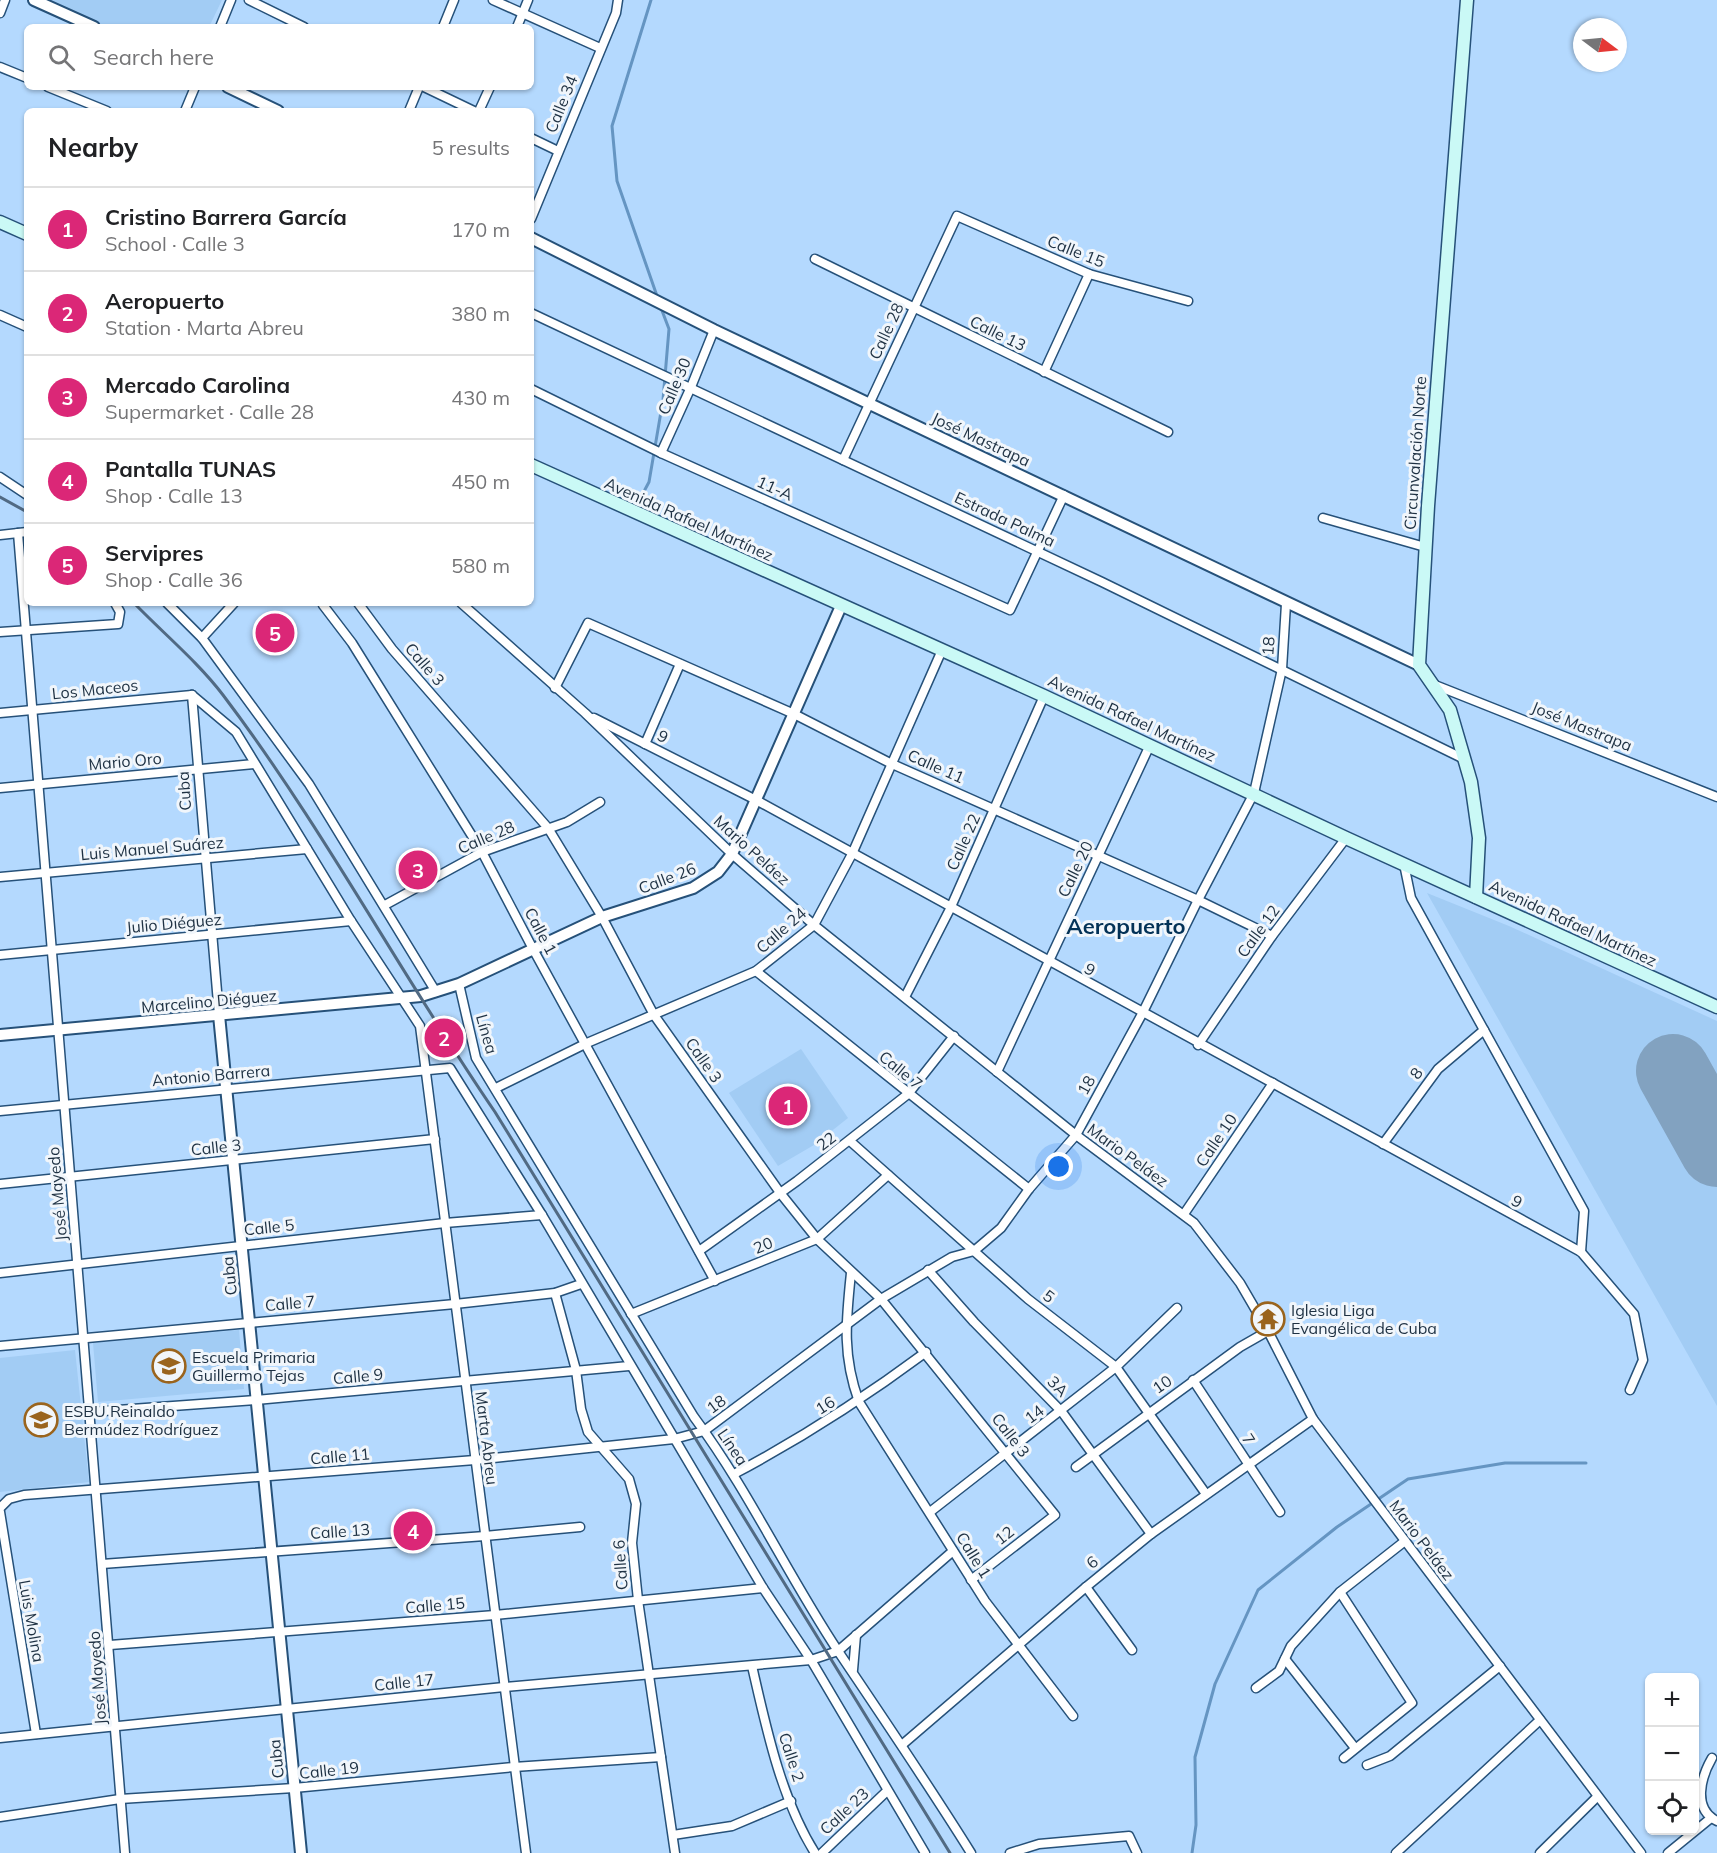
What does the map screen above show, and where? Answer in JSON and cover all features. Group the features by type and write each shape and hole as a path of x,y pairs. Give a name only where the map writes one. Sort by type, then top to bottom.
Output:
{"main road":[{"name":"Circunvalación Norte","path":"1419,665 1425,547 1467,0"},
{"path":"0,222 24,233"},
{"name":"Avenida Rafael Martínez","path":"534,468 1044,696 1346,838 1717,1007"},
{"path":"1419,665 1435,685 1450,710 1471,782 1479,838 1476,897"}],"street":[{"path":"0,13 5,0"},
{"path":"34,0 87,24"},
{"path":"220,24 231,0"},
{"path":"249,0 298,24"},
{"path":"444,24 453,0"},
{"path":"493,0 600,48"},
{"path":"518,24 528,0"},
{"name":"Calle 34","path":"534,211 616,13 618,0"},
{"path":"0,67 24,77"},
{"path":"55,90 100,108"},
{"path":"185,108 194,90"},
{"path":"234,90 272,108"},
{"path":"410,108 418,90"},
{"path":"430,90 468,108"},
{"path":"481,108 489,90"},
{"path":"534,139 558,151"},
{"name":"Calle 15","path":"957,216 1089,274 1188,301"},
{"name":"Calle 28","path":"843,460 957,216"},
{"name":"José Mastrapa","path":"534,240 714,330 1064,495 1286,604 1419,665"},
{"name":"Calle 13","path":"815,259 1168,432"},
{"path":"1044,372 1089,274"},
{"name":"Estrada Palma","path":"534,314 1038,551 1464,759"},
{"path":"0,315 24,326"},
{"name":"Calle 30","path":"661,453 714,330"},
{"name":"11-A","path":"534,390 661,453 1010,610 1038,551"},
{"path":"0,477 24,493"},
{"path":"1038,551 1064,495"},
{"path":"1323,518 1425,547"},
{"path":"0,535 23,533"},
{"name":"José Mayedo","path":"23,533 24,565"},
{"name":"18","path":"705,1431 881,1299 952,1257 975,1251 1001,1228 1029,1189 1076,1135 1142,1014 1254,793 1282,669 1286,604"},
{"name":"José Mayedo","path":"25,606 31,710 110,1645 125,1853"},
{"path":"0,633 118,624 120,612 117,606"},
{"path":"170,606 202,638 309,784 385,905 436,992"},
{"path":"202,638 231,606"},
{"name":"Calle 1","path":"326,606 483,852 533,949 715,1281"},
{"name":"Calle 3","path":"360,606 392,649 548,828 602,917 654,1015 780,1194 817,1239 881,1299 1055,1515"},
{"name":"Mario Peláez","path":"467,606 585,713 732,854 814,925 1076,1135 1184,1214 1240,1283 1268,1331 1312,1419 1641,1853"},
{"name":"Calle 26","path":"421,996 459,984 602,917 693,888 718,872 732,854 841,606"},
{"name":"Calle 11","path":"555,688 588,623 794,714 890,763 1198,900 1272,936"},
{"name":"Calle 24","path":"495,1088 586,1043 756,971 814,925 852,854 890,763 942,650"},
{"path":"645,744 680,664"},
{"name":"José Mastrapa","path":"1435,685 1717,797"},
{"path":"192,694 236,732 351,921 401,998"},
{"name":"Los Maceos","path":"0,713 192,694"},
{"name":"Cuba","path":"192,694 211,935 301,1853"},
{"name":"Calle 22","path":"905,997 950,909 1044,696"},
{"name":"9","path":"585,713 756,800 1198,1045 1273,1083 1581,1252"},
{"name":"Calle 20","path":"997,1072 1150,745"},
{"name":"Mario Oro","path":"0,788 254,764"},
{"name":"Calle 28","path":"385,905 483,852 567,822 600,802"},
{"name":"Calle 12","path":"1198,1045 1272,936 1346,838"},
{"name":"Luis Manuel Suárez","path":"0,877 307,849"},
{"path":"1404,864 1411,898 1584,1211 1581,1252 1634,1314 1643,1360 1630,1390"},
{"name":"Julio Diéguez","path":"0,955 351,921"},
{"name":"Calle 7","path":"756,971 1029,1189"},
{"name":"Línea","path":"459,984 476,1058 631,1314 734,1474 838,1651 903,1744 971,1853"},
{"name":"Marcelino Diéguez","path":"0,1035 421,996"},
{"name":"Marta Abreu","path":"401,998 420,1026 526,1853"},
{"name":"8","path":"1383,1144 1438,1069 1484,1030"},
{"name":"22","path":"699,1251 780,1194 908,1094 954,1036"},
{"path":"425,1070 450,1068 542,1215 629,1366 763,1588 811,1660 926,1853"},
{"name":"Antonio Barrera","path":"0,1110 425,1070"},
{"name":"Calle 10","path":"1184,1214 1273,1083"},
{"name":"Calle 3","path":"0,1184 435,1139"},
{"name":"5","path":"850,1141 1028,1299 1116,1367 1206,1494"},
{"name":"20","path":"631,1314 817,1239 888,1175"},
{"name":"Calle 5","path":"0,1273 444,1223 542,1215"},
{"name":"3A","path":"928,1270 974,1322 1062,1412 1151,1534"},
{"name":"Calle 1","path":"851,1273 846,1326 849,1371 859,1402 971,1580 1073,1716"},
{"name":"Calle 7","path":"0,1346 455,1304 555,1293 581,1284"},
{"name":"Calle 6","path":"555,1293 576,1370 581,1409 588,1432 604,1447 629,1479 636,1504 632,1543 638,1600 675,1853"},
{"name":"14","path":"930,1512 1062,1412 1116,1367 1177,1308"},
{"name":"10","path":"1076,1467 1193,1380 1268,1331"},
{"name":"16","path":"734,1474 806,1435 859,1402 926,1352"},
{"name":"Calle 9","path":"90,1412 256,1400 629,1366"},
{"name":"7","path":"1193,1380 1280,1512"},
{"name":"6","path":"903,1744 1151,1534 1312,1419"},
{"name":"Calle 11","path":"9,1499 475,1460 604,1447 674,1438 705,1431"},
{"name":"Luis Molina","path":"9,1499 0,1510 36,1734"},
{"name":"12","path":"971,1580 1055,1515"},
{"name":"Calle 13","path":"102,1564 580,1527"},
{"path":"1256,1688 1279,1671 1291,1646 1340,1592 1405,1541"},
{"path":"811,1660 838,1651 953,1551"},
{"path":"1086,1587 1132,1650"},
{"name":"Calle 15","path":"110,1645 495,1615 763,1588"},
{"path":"1340,1592 1412,1703 1344,1758"},
{"path":"853,1670 856,1635"},
{"path":"1285,1659 1356,1748"},
{"name":"Calle 17","path":"0,1738 504,1687 811,1660"},
{"name":"Calle 2","path":"752,1666 772,1750 803,1835 815,1853"},
{"path":"1367,1765 1390,1756 1500,1666"},
{"path":"1396,1853 1540,1720"},
{"name":"Calle 19","path":"0,1817 120,1799 294,1788 514,1767 661,1757"},
{"path":"1668,1853 1714,1820 1704,1811 1701,1796 1702,1774 1712,1758"},
{"name":"Calle 23","path":"822,1853 887,1791"},
{"path":"1540,1853 1597,1797"},
{"path":"673,1835 732,1826 791,1801"},
{"path":"1010,1853 1040,1844 1129,1836 1137,1853"}],"shaded area":[{"path":"48,0 222,0 210,24 101,24"},
{"path":"1427,893 1509,926 1717,1021 1717,1406"},
{"path":"801,1049 848,1118 814,1145 778,1166 729,1093"},
{"name":"Escuela Primaria Guillermo Tejas","path":"239,1330 244,1389 98,1402 93,1343"},
{"name":"ESBU Reinaldo Bermúdez Rodríguez","path":"75,1350 89,1482 0,1492 0,1358"}],"waterway":[{"path":"651,0 612,126 617,181 657,296"},
{"path":"641,497 649,482 663,400 669,329 661,308"},
{"path":"1192,1853 1196,1825 1195,1757 1215,1684 1258,1590 1337,1527 1408,1479 1505,1463 1586,1463"}],"runway":[{"path":"1673,1071 1717,1150"}],"railway":[{"path":"0,497 24,510"},
{"path":"137,606 192,659 223,695 260,745 328,849 495,1112 950,1853"}],"place":[{"name":"Servipres","path":"275,633"},
{"name":"Mercado Carolina","path":"418,870"},
{"name":"Aeropuerto","path":"444,1038"},
{"name":"Cristino Barrera García","path":"788,1106"},
{"name":"Iglesia Liga Evangélica de Cuba","path":"1268,1319"},
{"name":"Escuela Primaria Guillermo Tejas","path":"169,1366"},
{"name":"ESBU Reinaldo Bermúdez Rodríguez","path":"41,1420"},
{"name":"Pantalla TUNAS","path":"413,1531"}],"district":[{"name":"Aeropuerto","path":"1126,926"}]}
